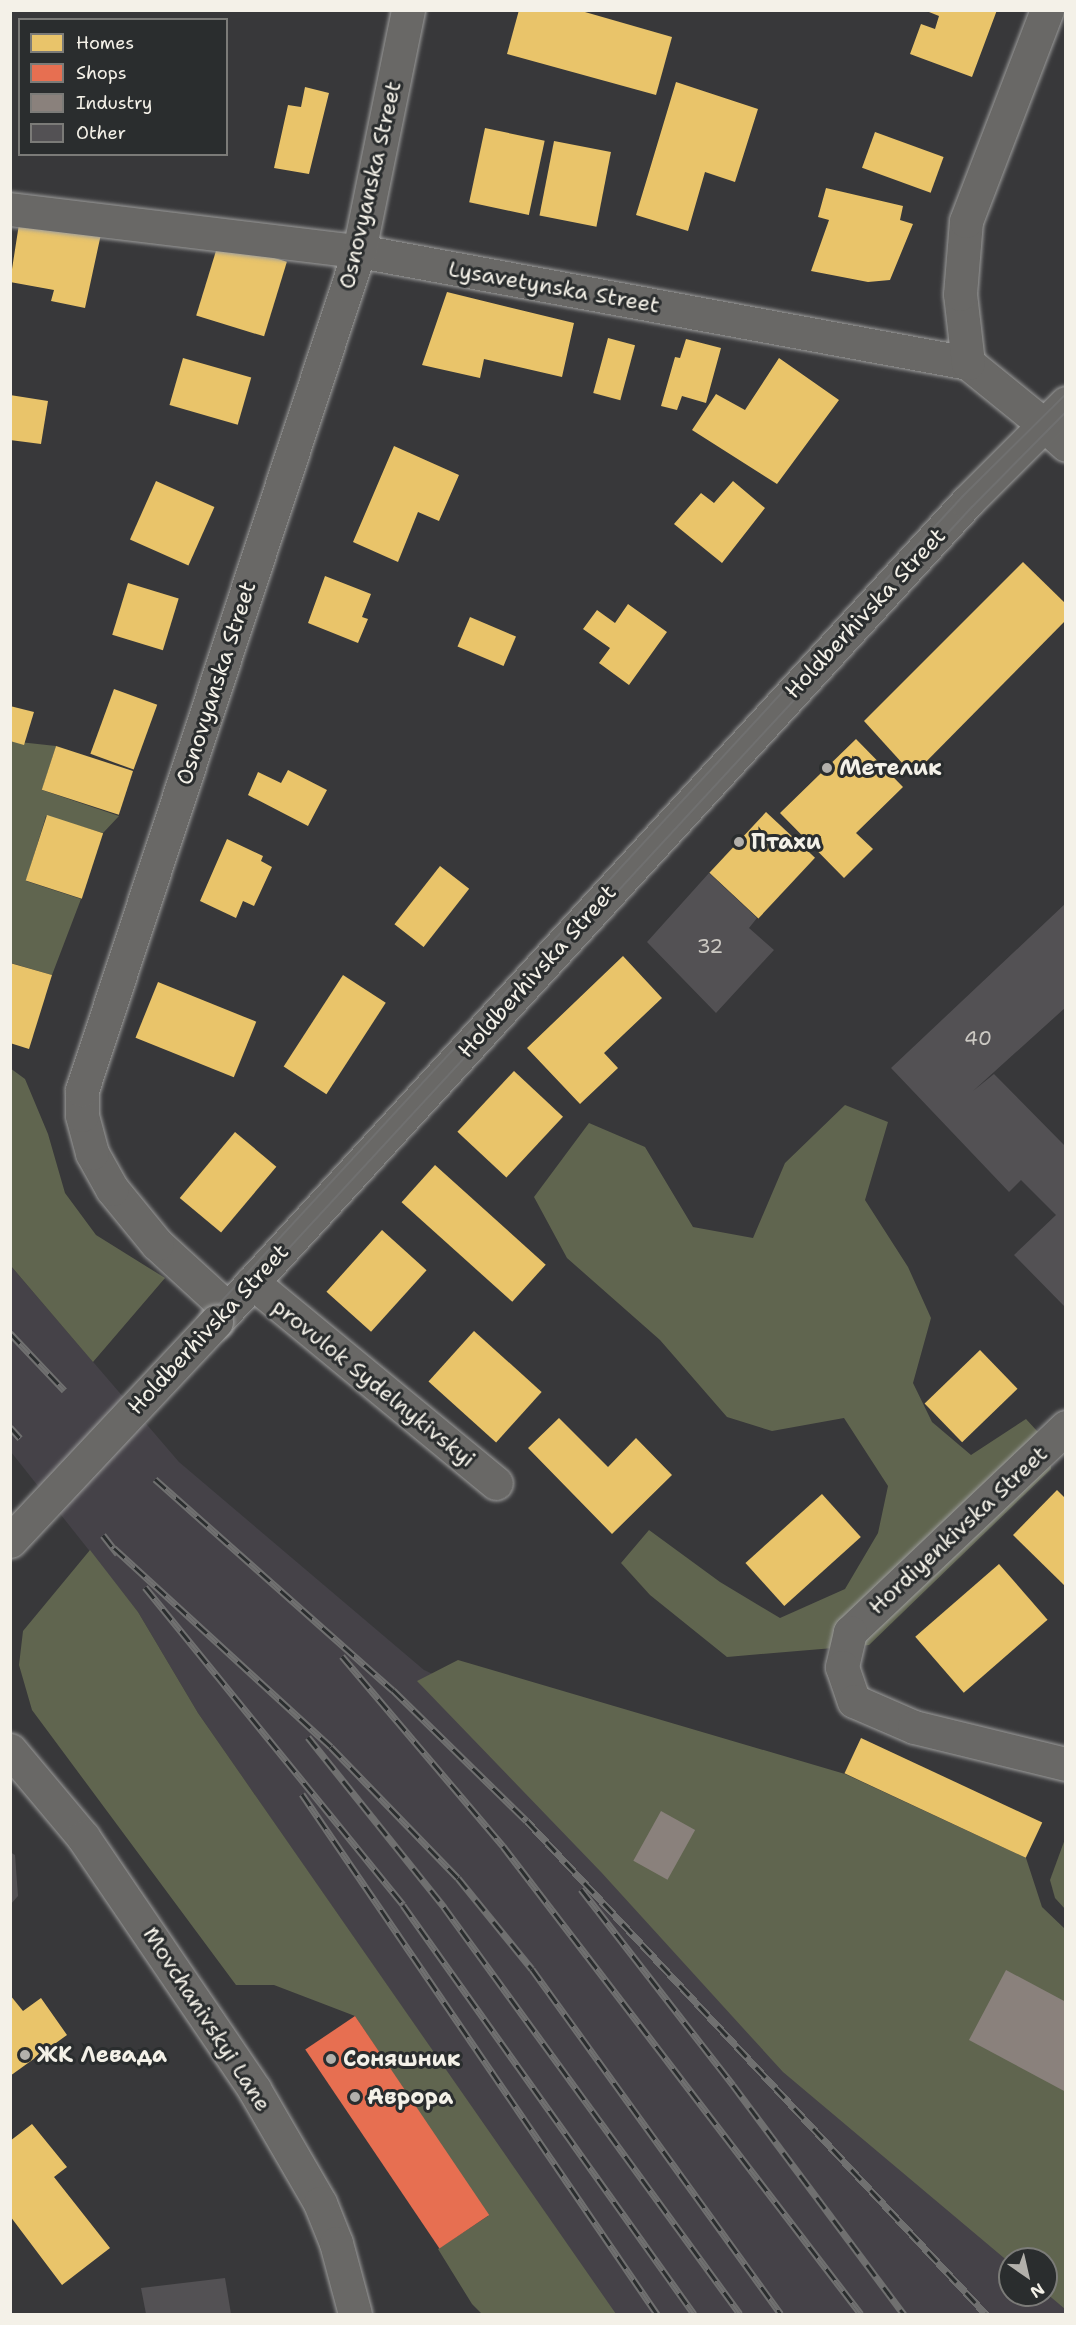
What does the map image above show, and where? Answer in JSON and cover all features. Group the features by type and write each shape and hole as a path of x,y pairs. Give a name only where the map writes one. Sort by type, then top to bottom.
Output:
{"street":[{"name":"Osnovyanska Street","path":"222,1315 157,1244 112,1189 92,1153 82,1115 82,1090 359,251 408,10"},
{"path":"968,363 960,294 966,221 1047,10"},
{"name":"Lysavetynska Street","path":"10,209 359,251 968,363 1058,424"},
{"name":"Holdberhivska Street","path":"10,1541 1058,424"},
{"name":"provulok Sydelnykivskyi","path":"252,1282 496,1483"},
{"name":"Hordiyenkivska Street","path":"1065,1427 850,1632 842,1667 854,1701 914,1727 1065,1764"},
{"name":"Movchanivskyi Lane","path":"10,1750 90,1846 169,1959 266,2109 320,2203 336,2243 355,2314"}],"shaded area":[{"path":"10,1265 179,1462 424,1670 1065,1961 1065,2314 615,2314 198,1713 138,1612 11,1452"}],"green space":[{"path":"10,741 56,746 42,790 119,816 103,833 46,816 26,881 81,899 52,975 11,963"},
{"path":"10,1068 25,1079 48,1134 65,1193 96,1235 165,1278 93,1362 11,1266"},
{"path":"845,1105 888,1122 865,1200 908,1267 931,1318 913,1383 932,1422 971,1455 1026,1419 1049,1444 1051,1469 869,1645 727,1657 650,1595 621,1563 649,1530 720,1582 780,1618 845,1589 878,1533 888,1486 844,1418 772,1431 727,1417 660,1340 567,1258 534,1197 589,1123 645,1147 693,1227 753,1238 785,1163"},
{"path":"90,1550 138,1612 198,1713 616,2314 482,2314 472,2304 438,2249 488,2216 355,2016 274,1985 236,1985 32,1710 19,1665 23,1631"},
{"path":"458,1660 845,1774 1026,1858 1042,1907 1065,1929 1065,2309 1058,2303 1058,2247 998,2247 998,2253 783,2072 601,1872 417,1681"},
{"path":"1065,1839 1066,1909 1055,1898 1050,1880"}],"building: Homes":[{"path":"519,10 578,10 672,37 656,95 507,54"},
{"path":"924,10 997,10 972,77 910,54 921,24 935,29 939,16"},
{"path":"676,82 758,109 735,182 705,172 688,231 636,215"},
{"path":"305,87 329,93 309,174 274,168 288,105 301,107"},
{"path":"485,128 545,141 529,215 469,202"},
{"path":"875,132 944,157 931,193 862,168"},
{"path":"554,141 611,152 596,227 539,216"},
{"path":"826,188 903,206 900,220 913,224 890,280 868,282 811,271 829,220 818,217"},
{"path":"19,224 101,234 85,308 51,301 54,290 10,282"},
{"path":"219,241 287,262 264,336 196,316"},
{"path":"447,292 574,323 562,377 484,359 480,378 422,365"},
{"path":"608,338 635,345 620,400 593,393"},
{"path":"686,339 721,348 706,403 682,396 677,410 661,406 675,357 680,358"},
{"path":"183,358 251,378 238,425 169,405"},
{"path":"779,358 839,400 777,484 692,430 716,394 745,410"},
{"path":"10,395 48,401 41,444 10,440"},
{"path":"394,446 459,475 439,521 418,512 398,562 353,542"},
{"path":"156,481 214,507 188,565 130,539"},
{"path":"733,481 765,508 722,563 674,524 701,493 714,503"},
{"path":"1023,562 1066,604 1066,620 913,775 864,721"},
{"path":"325,576 371,594 362,617 368,619 358,643 308,623"},
{"path":"128,583 179,598 163,650 112,635"},
{"path":"628,604 667,632 629,685 599,663 610,648 583,629 597,610 615,623"},
{"path":"470,617 516,637 504,666 457,646"},
{"path":"114,689 157,705 134,770 90,754"},
{"path":"10,706 34,712 24,745 10,741"},
{"path":"856,739 903,787 856,833 873,849 844,878 780,813"},
{"path":"56,746 133,771 119,815 42,790"},
{"path":"288,770 327,790 308,826 248,795 258,772 281,783"},
{"path":"766,812 815,858 758,918 709,873"},
{"path":"47,815 103,833 82,899 26,881"},
{"path":"227,839 263,856 261,861 272,867 254,906 243,901 236,918 200,901"},
{"path":"440,866 469,889 424,947 394,924"},
{"path":"623,956 662,998 604,1053 618,1068 580,1104 527,1048"},
{"path":"10,963 52,975 29,1049 10,1043"},
{"path":"343,975 386,1003 326,1094 284,1066"},
{"path":"158,982 256,1022 234,1077 136,1038"},
{"path":"514,1071 563,1117 506,1177 457,1132"},
{"path":"235,1132 276,1167 221,1233 180,1198"},
{"path":"435,1165 546,1265 512,1302 402,1202"},
{"path":"382,1230 427,1270 371,1332 326,1292"},
{"path":"474,1331 542,1392 496,1442 428,1382"},
{"path":"980,1350 1018,1389 962,1442 925,1403"},
{"path":"559,1418 608,1467 636,1438 672,1475 612,1534 528,1448"},
{"path":"1057,1490 1066,1499 1066,1587 1013,1535"},
{"path":"822,1494 861,1537 784,1606 745,1563"},
{"path":"999,1564 1048,1620 964,1693 915,1637"},
{"path":"861,1738 1042,1823 1026,1858 845,1773"},
{"name":"ЖК Левада","path":"10,1995 23,2011 41,1998 67,2035 10,2076"},
{"path":"32,2124 67,2167 54,2177 110,2248 62,2285 10,2216 10,2141"}],"building: Shops":[{"path":"355,2016 489,2215 439,2249 305,2050"}],"building: Industry":[{"path":"661,1811 695,1830 667,1880 633,1861"},
{"path":"1006,1970 1066,2002 1066,2092 969,2040"}],"building: Other":[{"path":"709,873 757,918 749,928 774,950 716,1013 647,942"},
{"path":"1066,903 1066,1007 973,1091 994,1074 1066,1147 1066,1308 1014,1255 1056,1215 1021,1180 1009,1192 891,1068"},
{"path":"10,1852 15,1855 18,1896 10,1905"},
{"path":"225,2278 231,2314 146,2314 141,2288"}],"tram line":[{"path":"10,1531 962,497 1066,394"},
{"path":"10,1551 972,507 1066,412"}],"railway":[{"path":"10,1333 64,1390"},
{"path":"10,1427 20,1438"},
{"path":"155,1479 393,1690 527,1821 986,2314"},
{"path":"103,1535 118,1554"},
{"path":"114,1548 331,1747 458,1878 532,1969 781,2314"},
{"path":"145,1587 403,1905 694,2314"},
{"path":"342,1656 503,1846 861,2314"},
{"path":"308,1737 444,1907 740,2314"},
{"path":"302,1794 657,2314"},
{"path":"581,1889 733,2085 904,2314"}],"place":[{"name":"Метелик","path":"827,768"},
{"name":"Птахи","path":"739,842"},
{"name":"ЖК Левада","path":"25,2055"},
{"name":"Соняшник","path":"331,2059"},
{"name":"Аврора","path":"355,2097"}]}
